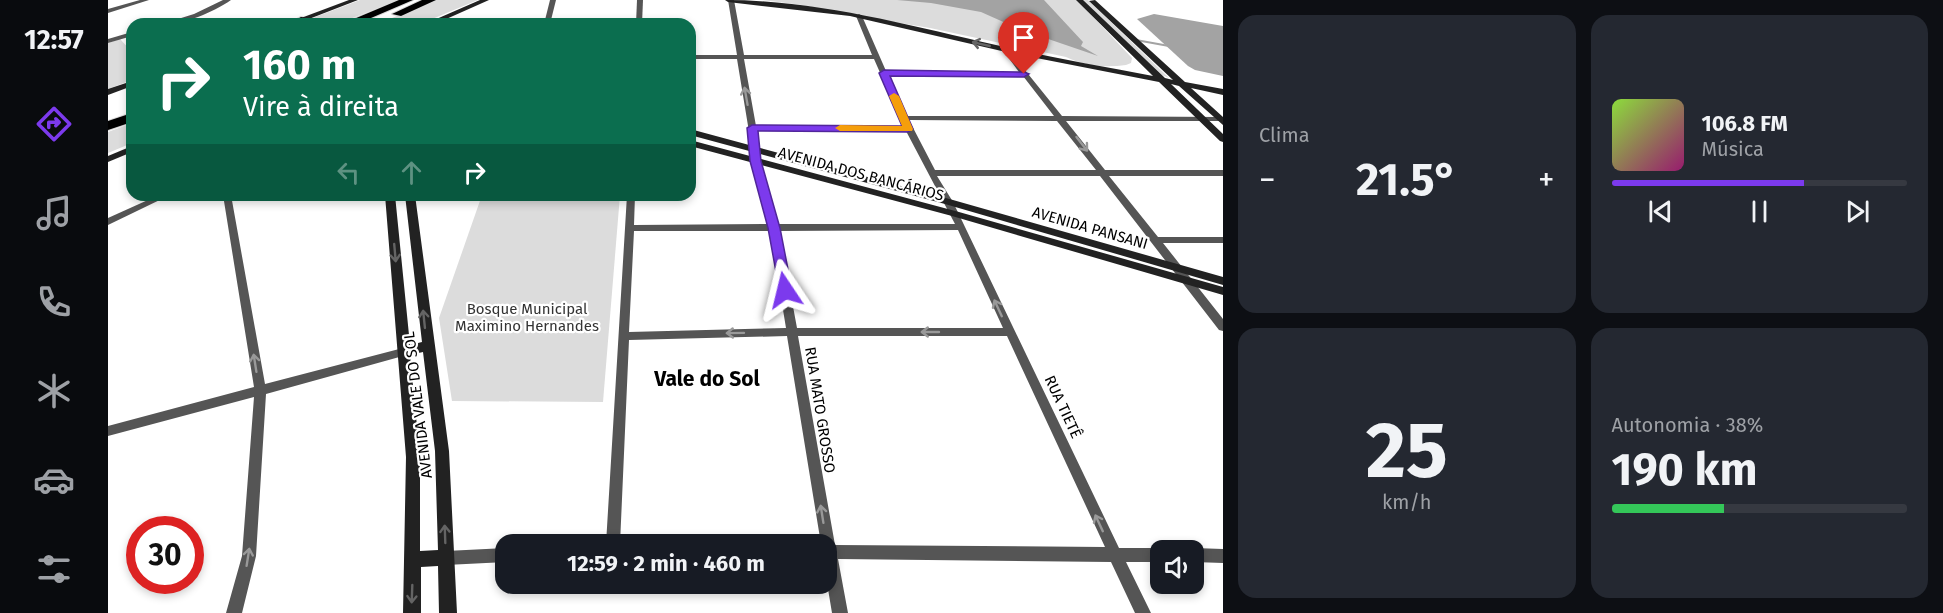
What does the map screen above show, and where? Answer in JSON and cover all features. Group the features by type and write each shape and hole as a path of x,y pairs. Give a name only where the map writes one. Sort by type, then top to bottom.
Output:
{"highway":[{"path":"362,18 408,0"},
{"path":"385,18 431,0"},
{"path":"108,114 126,107"},
{"path":"108,126 126,119"}],"main road":[{"path":"307,18 355,0"},
{"path":"443,18 486,0"},
{"path":"730,0 858,16 1006,50 1223,92"},
{"path":"1079,0 1223,139"},
{"path":"1091,0 1221,121"},
{"path":"1093,67 1133,65 1137,61 1135,54"},
{"path":"108,92 126,85"},
{"name":"AVENIDA DOS BANCÁRIOS","path":"696,134 755,156 955,214"},
{"name":"AVENIDA DOS BANCÁRIOS","path":"696,144 949,202"},
{"path":"108,159 126,151"},
{"name":"AVENIDA VALE DO SOL","path":"390,201 413,457 412,613"},
{"name":"AVENIDA VALE DO SOL","path":"411,201 442,451 448,613"},
{"name":"AVENIDA PANSANI","path":"949,202 1223,281"},
{"name":"AVENIDA PANSANI","path":"955,214 1223,291"},
{"path":"403,352 428,346"},
{"path":"413,559 446,558"}],"street":[{"path":"108,11 146,0"},
{"path":"186,18 228,0"},
{"path":"548,18 553,0"},
{"path":"639,18 640,0"},
{"name":"RUA MATO GROSSO","path":"730,0 755,156 774,228 825,534"},
{"path":"858,16 908,129 930,173 949,202"},
{"path":"108,41 126,36"},
{"path":"1006,50 1104,172 1223,327"},
{"path":"696,57 876,57"},
{"path":"884,73 1024,74"},
{"path":"904,118 1202,119 1221,121"},
{"path":"752,128 908,129"},
{"path":"930,173 1223,173"},
{"path":"108,222 153,201"},
{"path":"229,201 260,390 249,556 234,613"},
{"path":"614,534 632,201"},
{"name":"RUA TIETÊ","path":"949,202 1143,613"},
{"path":"631,228 961,227"},
{"path":"1157,240 1223,240"},
{"path":"625,336 792,332 1010,332"},
{"path":"108,431 403,352"},
{"path":"837,552 1150,555"},
{"path":"1204,555 1223,555"},
{"path":"446,558 495,556"},
{"name":"RUA MATO GROSSO","path":"836,594 840,613"}],"green space":[{"path":"360,0 399,0 352,18 313,18"},
{"path":"437,0 478,0 434,18 392,18"},
{"path":"761,0 1077,0 1132,58 1131,63 1126,65 1095,66 1066,57 930,28 815,9 810,6"},
{"path":"1082,0 1088,0 1169,78 1162,75"},
{"path":"120,39 126,46 126,82 108,89 108,43"},
{"path":"126,125 126,146 108,153 108,132"},
{"name":"Bosque Municipal Maximino Hernandes","path":"480,201 620,201 603,402 452,401 439,318"}],"shaded area":[{"path":"897,0 1044,0 1083,42 1081,46 1098,56 1019,29 981,12 931,3"},
{"path":"1154,14 1223,26 1223,76 1195,70 1188,66 1137,19"}],"waterway":[{"path":"1136,40 1169,46"}],"slow traffic":[{"path":"840,128 908,129 894,96"}],"district":[{"name":"Vale do Sol","path":"707,379"}],"route":[{"path":"785,290 774,228 755,161 756,150 752,128 908,129 884,73 1024,74"}]}
